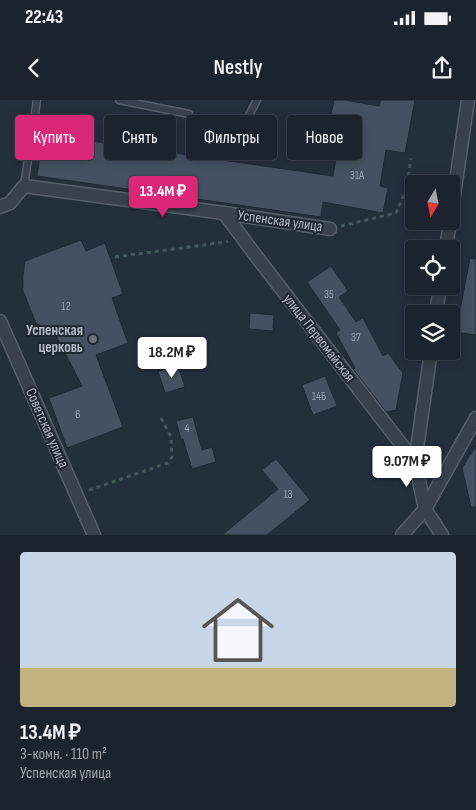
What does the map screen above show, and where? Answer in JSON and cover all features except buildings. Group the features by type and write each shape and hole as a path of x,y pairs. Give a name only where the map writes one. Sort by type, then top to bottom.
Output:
{"street":[{"path":"457,175 468,100"},
{"path":"0,206 10,203 24,186"},
{"name":"Успенская улица","path":"24,186 330,228"},
{"name":"улица Первомайская","path":"224,213 415,462"},
{"name":"Советская улица","path":"0,321 94,535"},
{"path":"430,360 415,462 425,509 442,535"},
{"path":"402,535 425,509 476,418"}],"lane":[{"path":"24,186 37,100"},
{"path":"119,100 189,114"},
{"path":"250,115 257,100"}],"path":[{"path":"330,228 396,213 406,187 410,158"},
{"path":"115,257 226,242 239,234"},
{"path":"76,494 168,463 172,457 171,437 161,418"}],"place":[{"name":"Успенская церковь","path":"93,339"}]}
